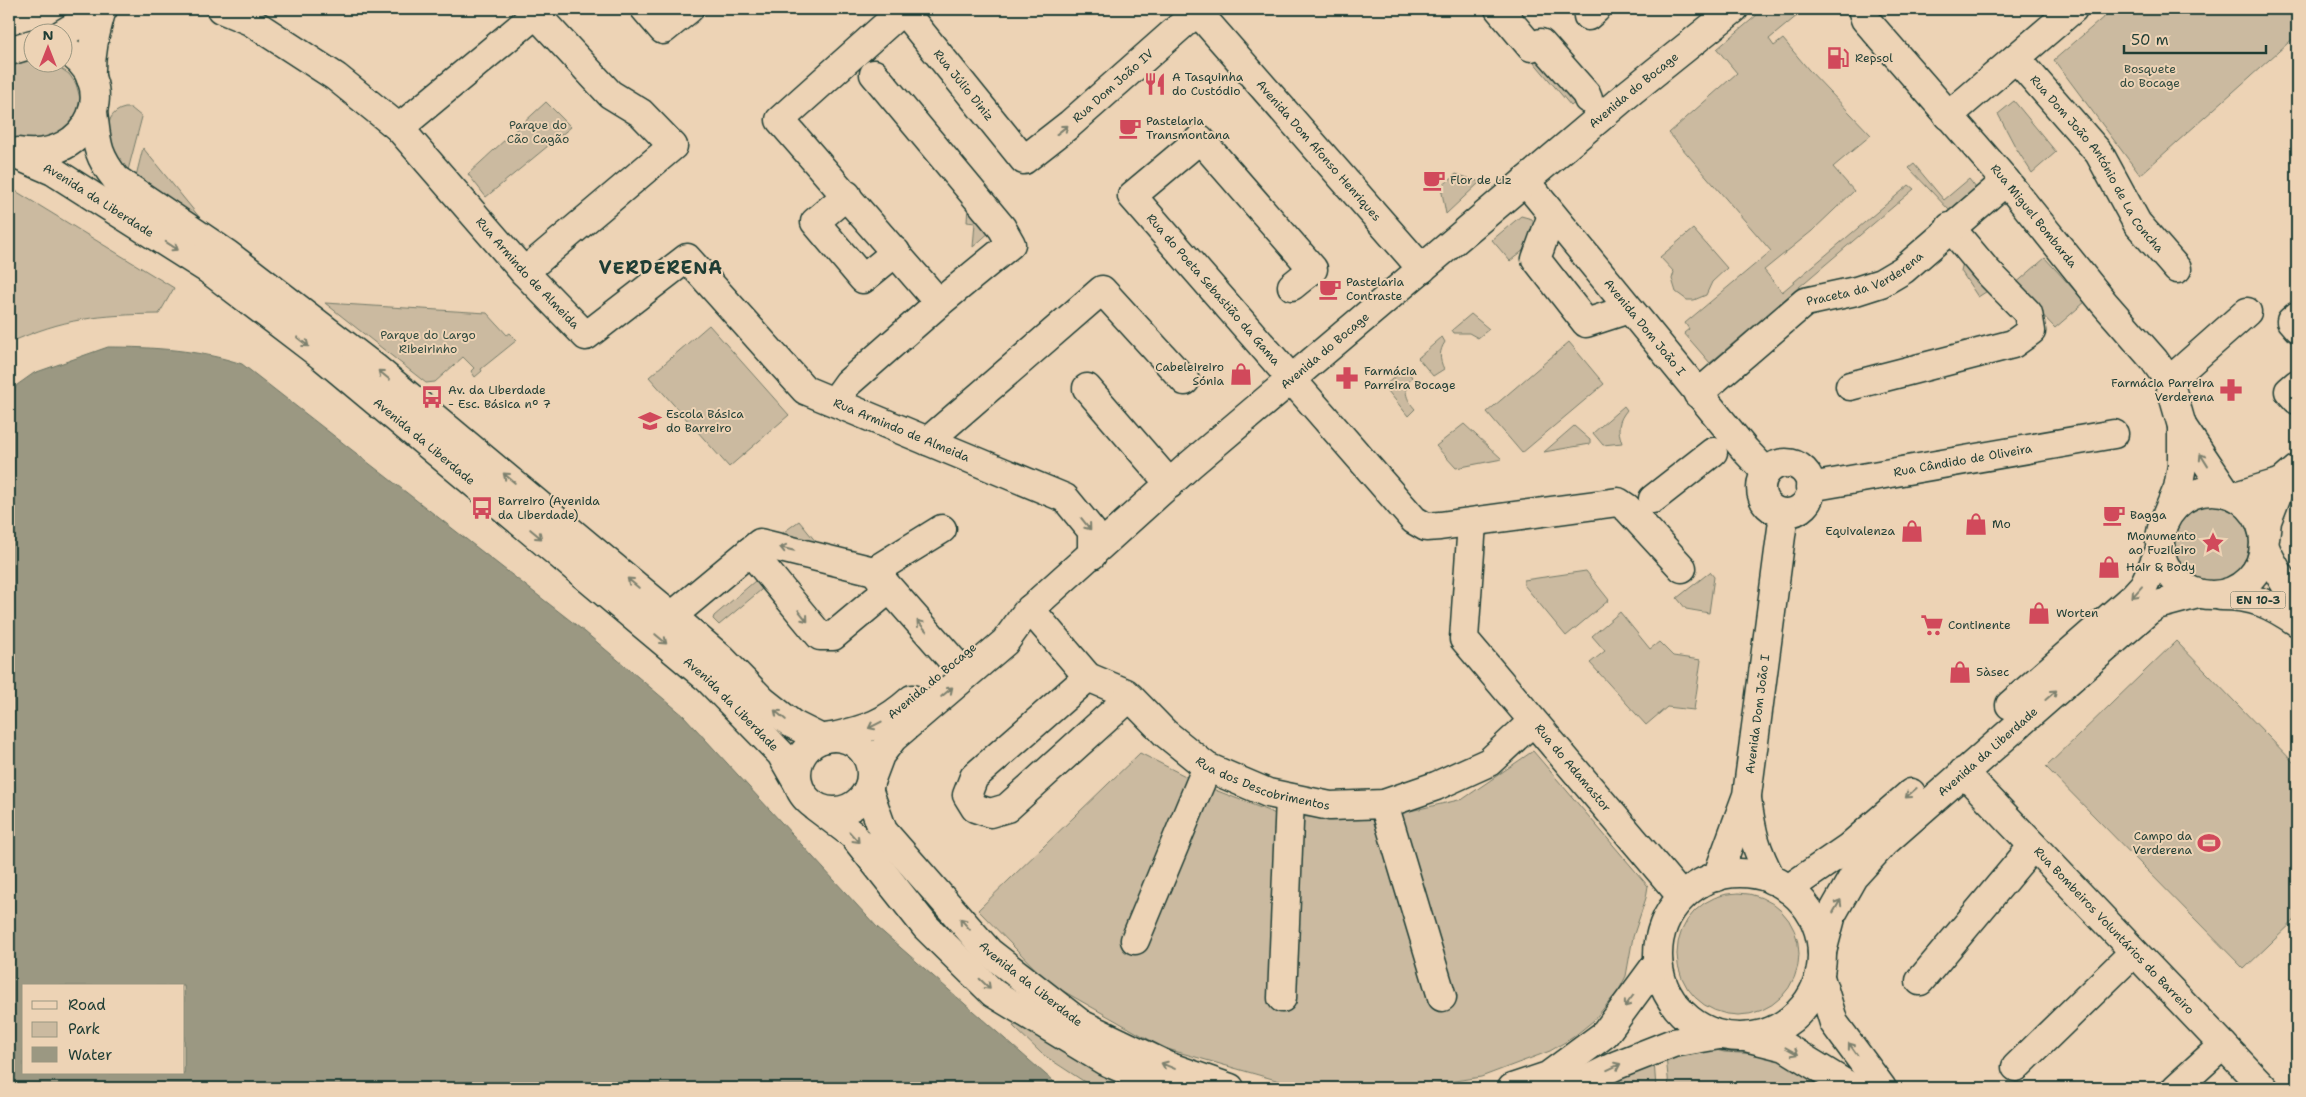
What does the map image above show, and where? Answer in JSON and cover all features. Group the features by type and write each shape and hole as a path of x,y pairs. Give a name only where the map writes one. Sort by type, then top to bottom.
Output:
{"street":[{"path":"72,28 102,9"},
{"path":"91,79 92,40 102,9"},
{"name":"Rua Armindo de Almeida","path":"221,9 256,15 399,128 524,272 586,336 687,258 805,390 1065,498 1092,531 1092,556"},
{"path":"645,9 664,30 689,9"},
{"path":"1499,9 1531,47 1541,43 1586,94 1588,99"},
{"name":"Avenida do Bocage","path":"869,784 880,755 893,738 1006,642 1028,611 1092,556 1170,484 1525,181 1727,14 1755,9"},
{"path":"1948,116 2073,9"},
{"path":"903,10 780,120 847,195 939,304"},
{"name":"Rua Júlio Diniz","path":"903,10 1024,160"},
{"name":"Rua Dom João IV","path":"1024,160 1070,124 1197,10"},
{"name":"Avenida Dom Afonso Henriques","path":"1197,10 1422,269"},
{"path":"399,128 534,11 610,94 642,113 673,146 524,272"},
{"name":"Rua Miguel Bombarda","path":"1859,12 1893,48 1948,116 2006,181 2104,303 2154,360 2169,381 2182,426 2180,475 2172,506 2165,518"},
{"name":"Avenida da Liberdade","path":"72,54 85,66 91,79 94,92 93,112 97,144 103,162 116,179 228,254 374,367 672,616 792,724 828,738"},
{"name":"Rua Dom João António de La Concha","path":"2016,58 2099,153 2137,223 2176,269"},
{"path":"835,401 848,383 1011,244 1002,228 874,74"},
{"name":"Avenida da Liberdade","path":"9,151 27,154 48,153 65,147 80,136 93,112"},
{"name":"Rua do Poeta Sebastião da Gama","path":"1292,286 1313,269 1200,138 1132,196 1414,520 1426,527 1472,523 1618,502 1627,508 1682,568"},
{"name":"Avenida da Liberdade","path":"9,151 53,171 209,270 323,357 708,678 781,754 797,782"},
{"name":"Avenida Dom João I","path":"1525,181 1698,394 1766,472"},
{"name":"Praceta da Verderena","path":"1698,394 1805,302 1856,291 1881,283 1903,270 2006,181"},
{"path":"847,195 815,222 863,280 896,252"},
{"path":"1552,216 1536,259 1586,323 1629,310"},
{"path":"1850,386 2013,344 2031,331 2028,313 1986,270 1950,228"},
{"path":"928,441 1102,290 1185,381"},
{"path":"2169,381 2247,312"},
{"path":"2297,316 2291,321 2297,328"},
{"path":"2297,384 2289,391 2297,400"},
{"path":"1087,388 1170,484"},
{"name":"Rua Miguel Bombarda","path":"2182,426 2231,494"},
{"name":"Rua Cândido de Oliveira","path":"1810,487 2114,434"},
{"path":"1653,499 1713,452"},
{"path":"1784,463 1802,468 1807,475 1810,487 1808,499 1803,506 1784,514 1771,508 1764,501 1761,492 1762,480 1766,472 1775,465 1784,463"},
{"path":"2231,494 2290,476"},
{"path":"2265,543 2262,526 2256,513 2246,503 2231,494 2209,490 2192,495 2176,504 2165,518 2160,534 2160,550 2164,565 2172,577 2184,587 2206,595 2231,592 2249,580 2262,561 2265,543 2266,521 2290,476"},
{"name":"Avenida Dom João I","path":"1717,877 1747,795 1784,514"},
{"name":"Rua do Adamastor","path":"1472,523 1464,639 1532,722 1682,897"},
{"path":"878,575 942,529"},
{"path":"672,616 760,542 878,575 954,662"},
{"name":"EN 10-3","path":"2265,543 2272,565 2290,589 2297,606"},
{"name":"Avenida da Liberdade","path":"1780,884 1849,848 2134,596 2144,585 2160,550"},
{"path":"750,551 820,636 833,636 882,594 878,575"},
{"name":"Avenida da Liberdade","path":"1821,964 1832,914 1853,876 1884,843 2148,611 2157,605 2206,595"},
{"name":"EN 10-3","path":"2206,595 2243,596 2256,599 2272,606 2297,622"},
{"name":"Avenida do Bocage","path":"828,738 869,729 892,717 995,627 1028,611"},
{"name":"Rua dos Descobrimentos","path":"1028,611 1088,677 1126,693 1166,733 1207,767 1268,793 1290,798 1330,806 1384,804 1436,786 1489,762 1532,722"},
{"path":"1088,677 974,777 967,794 975,808 990,813 1007,808 1130,697"},
{"path":"828,738 848,740 862,749 869,763 869,784 854,806 835,812 816,807 808,801 797,782 798,766 805,751 828,738"},
{"path":"1135,940 1207,767"},
{"name":"Rua Bombeiros Voluntários do Barreiro","path":"1963,772 2264,1088"},
{"name":"Avenida da Liberdade","path":"869,784 883,831 989,952 1081,1024 1170,1067 1230,1088"},
{"name":"Avenida Dom João I","path":"1747,795 1751,830 1757,853 1780,884"},
{"path":"1282,998 1290,798"},
{"path":"1384,804 1442,997"},
{"name":"Avenida da Liberdade","path":"816,807 853,835 926,927 993,993 1105,1061 1167,1088"},
{"path":"1920,981 2033,846"},
{"path":"1852,1088 1785,1047 1732,1036 1701,1027 1678,1008 1671,1000 1662,982 1658,962 1660,939 1668,916 1682,897 1698,885 1717,877 1737,873 1755,875 1780,884 1806,906 1818,928 1821,964 1834,1024 1882,1088"},
{"path":"2016,1067 2134,952"},
{"path":"1512,1088 1548,1076 1605,1034 1658,962"},
{"path":"1570,1088 1617,1065 1673,1043 1770,1032 1792,1019 1809,1000 1821,964"},
{"path":"2176,1088 2223,1045"}],"green space":[{"path":"1764,9 1804,10 1769,39 1774,46 1783,39 1808,69 1871,135 1833,167 1854,191 1812,231 1764,270 1782,292 1909,185 1914,189 1710,363 1684,333 1689,329 1685,323 1771,251 1669,133 1737,73 1717,49"},
{"name":"Bosquete do Bocage","path":"2113,9 2297,9 2297,35 2140,175 2054,60"},
{"path":"1541,43 1585,94 1571,106 1527,54"},
{"path":"22,63 22,72 66,72 69,74 76,84 80,98 77,117 63,135 28,142 9,138 9,67"},
{"path":"2014,101 2056,152 2032,173 1998,114"},
{"name":"Parque do Cão Cagão","path":"546,102 571,127 486,197 468,174"},
{"path":"125,108 131,108 142,117 127,174 115,159 108,138 110,119 116,112"},
{"path":"143,148 200,218 135,180"},
{"path":"1914,164 1944,200 1969,179 1976,188 1950,211 1909,168"},
{"path":"1456,174 1480,182 1446,214 1441,187"},
{"path":"9,187 174,288 159,314 118,315 65,323 9,343"},
{"path":"968,204 991,231 973,247 975,223 967,222"},
{"path":"1521,216 1532,219 1537,230 1530,245 1510,261 1492,240"},
{"path":"1693,229 1727,268 1712,282 1706,295 1694,300 1687,300 1676,292 1672,279 1674,272 1660,257"},
{"path":"1964,258 1989,290 1978,297 1961,271"},
{"path":"2045,258 2085,302 2055,328 2014,285"},
{"name":"Parque do Largo Ribeirinho","path":"325,303 487,313 507,335 510,333 517,340 481,369 482,371 475,377 471,371 474,368 463,357 435,382 426,383"},
{"path":"1471,314 1489,329 1478,338 1469,333 1454,333 1452,330"},
{"path":"709,325 789,415 729,467 649,377"},
{"path":"1442,337 1445,342 1441,352 1441,362 1444,369 1433,376 1418,358"},
{"path":"1569,342 1604,384 1522,453 1487,412"},
{"path":"1405,368 1412,377 1407,386 1406,394 1415,409 1408,416 1384,386"},
{"path":"1624,406 1627,410 1620,422 1619,429 1622,443 1603,445 1593,433"},
{"path":"1464,424 1502,459 1456,468 1436,446"},
{"path":"1574,426 1590,440 1590,444 1544,452"},
{"path":"2204,505 2218,505 2232,511 2243,522 2249,536 2246,558 2238,570 2218,581 2204,581 2190,575 2179,564 2173,550 2173,536 2179,522 2190,511"},
{"path":"799,521 821,548 777,537"},
{"path":"1586,571 1609,600 1566,636 1524,585 1524,580"},
{"path":"1710,572 1714,577 1709,613 1686,609 1677,598"},
{"path":"755,581 762,588 761,590 719,625 713,619 714,616"},
{"path":"1620,612 1650,649 1659,642 1673,656 1701,660 1694,710 1667,707 1646,725 1590,663 1605,651 1592,636"},
{"name":"Campo da Verderena","path":"2176,641 2297,766 2297,918 2244,969 2046,767"},
{"path":"1533,751 1648,886 1633,937 1626,976 1619,990 1593,1021 1572,1038 1550,1051 1481,1077 1408,1088 1323,1088 1290,1084 1164,1048 1049,983 978,910 1140,753 1205,786 1281,816 1375,819 1463,799"},
{"path":"1738,893 1750,894 1761,898 1781,911 1794,931 1798,942 1798,966 1794,977 1781,997 1761,1010 1750,1014 1738,1015 1726,1014 1715,1010 1695,997 1682,977 1678,966 1677,954 1678,942 1682,931 1695,911 1715,898 1726,894"},
{"path":"1019,1024 1140,1088 1094,1088 1042,1054 1013,1026"},
{"path":"1705,1047 1724,1052 1772,1055 1812,1075 1825,1088 1669,1088 1666,1056"},
{"path":"1654,1061 1656,1088 1589,1088"}],"water":[{"path":"108,347 193,352 242,364 585,632 684,716 877,927 1061,1088 9,1088 9,402 17,385 34,373"}],"place":[{"name":"Repsol","path":"1838,58"},
{"name":"A Tasquinha do Custódio","path":"1155,84"},
{"name":"Pastelaria Transmontana","path":"1130,128"},
{"name":"Flor de Liz","path":"1434,180"},
{"name":"Pastelaria Contraste","path":"1330,289"},
{"name":"Cabeleireiro Sónia","path":"1241,374"},
{"name":"Farmácia Parreira Bocage","path":"1347,378"},
{"name":"Farmácia Parreira Verderena","path":"2231,390"},
{"name":"Av. da Liberdade - Esc. Básica nº 7","path":"432,397"},
{"name":"Escola Básica do Barreiro","path":"650,421"},
{"name":"Barreiro (Avenida da Liberdade)","path":"482,508"},
{"name":"Bagga","path":"2114,515"},
{"name":"Mo","path":"1976,524"},
{"name":"Equivalenza","path":"1912,531"},
{"name":"Monumento ao Fuzileiro","path":"2213,543"},
{"name":"Hair & Body","path":"2109,567"},
{"name":"Worten","path":"2039,613"},
{"name":"Continente","path":"1932,625"},
{"name":"5àsec","path":"1960,672"},
{"name":"Campo da Verderena","path":"2209,843"}],"district":[{"name":"VERDERENA","path":"661,268"}]}
